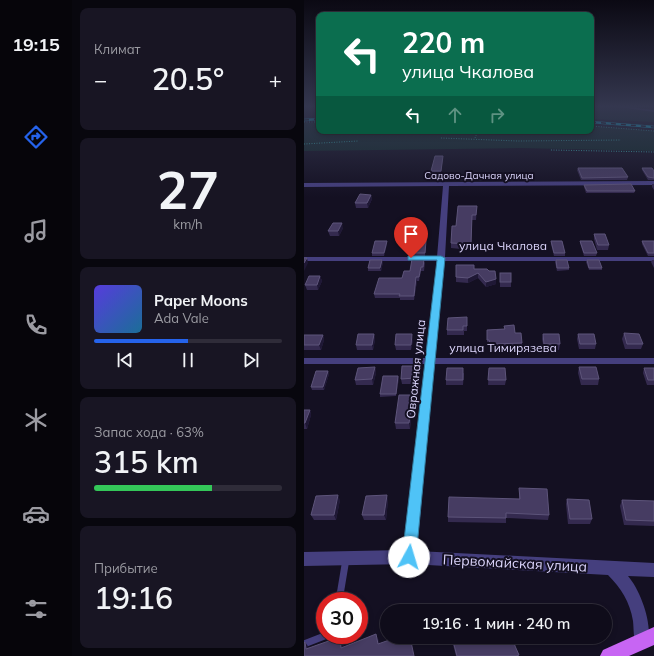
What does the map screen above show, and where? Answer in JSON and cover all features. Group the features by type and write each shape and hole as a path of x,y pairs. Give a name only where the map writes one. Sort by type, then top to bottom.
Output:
{"main road":[{"path":"609,656 648,638"}],"street":[{"name":"Садово-Дачная улица","path":"304,185 654,183"},
{"name":"Овражная улица","path":"409,557 441,258 446,184"},
{"name":"улица Чкалова","path":"304,259 654,259"},
{"name":"улица Тимирязева","path":"304,361 654,361"},
{"name":"Первомайская улица","path":"304,559 409,557 612,569 654,570"},
{"path":"612,569 626,582 636,600 648,638"}],"lane":[{"path":"340,592 346,558"},
{"path":"304,644 316,639"}],"path":[{"path":"441,138 475,138 518,141 621,140"},
{"path":"304,144 358,141"},
{"path":"551,150 654,152"}],"green space":[{"path":"304,137 654,137 654,151 520,148 304,151"}],"building":[{"path":"435,156 443,156 441,171 431,171"},
{"path":"578,168 622,168 628,177 582,178"},
{"path":"642,168 652,168 654,171 654,178 648,177"},
{"path":"631,184 635,191 587,191 584,185"},
{"path":"360,194 371,195 367,203 355,203"},
{"path":"458,206 477,206 476,215 472,215 471,244 451,243 452,226 456,226"},
{"path":"333,223 342,223 338,231 328,231"},
{"path":"594,234 605,234 609,245 598,245"},
{"path":"375,241 387,241 384,253 372,253"},
{"path":"415,241 426,241 425,253 413,253"},
{"path":"551,241 562,241 565,253 554,253"},
{"path":"580,241 592,241 597,253 584,253"},
{"path":"642,241 654,241 654,253 648,253"},
{"path":"412,259 424,259 419,277 416,277 414,296 399,296 400,294 374,294 379,278 402,278 404,271 410,271"},
{"path":"370,260 382,260 380,268 368,268"},
{"path":"556,260 567,260 569,268 557,268"},
{"path":"587,260 599,260 602,268 589,268"},
{"path":"456,265 474,265 474,269 487,269 489,271 495,271 496,279 486,282 478,273 468,278 456,277"},
{"path":"500,273 511,273 511,282 500,282"},
{"path":"309,276 320,276 317,285 305,285"},
{"path":"467,317 467,326 463,326 463,330 447,330 448,318"},
{"path":"514,325 515,333 521,333 522,343 493,344 487,340 487,330 505,329 504,326"},
{"path":"624,333 639,334 643,344 627,344"},
{"path":"358,334 374,334 372,345 356,345"},
{"path":"396,334 412,334 411,345 395,345"},
{"path":"543,334 559,334 560,344 544,344"},
{"path":"578,334 594,334 596,344 580,344"},
{"path":"304,335 323,335 319,345 304,345"},
{"path":"402,366 416,366 415,378 401,379"},
{"path":"375,367 372,379 355,380 358,368"},
{"path":"579,367 596,367 599,379 582,379"},
{"path":"447,368 463,368 463,380 446,380"},
{"path":"489,368 505,368 506,380 488,380"},
{"path":"644,368 654,368 654,380 648,380"},
{"path":"316,371 328,371 323,387 311,387"},
{"path":"383,376 398,376 396,394 380,394"},
{"path":"399,395 413,395 409,423 395,423"},
{"path":"304,410 310,410 305,423 304,423"},
{"path":"519,488 547,489 549,515 506,513 506,518 448,517 449,497 520,499"},
{"path":"338,495 334,515 311,515 316,496"},
{"path":"387,495 384,515 362,515 366,496"},
{"path":"567,499 589,500 592,519 570,519"},
{"path":"622,500 654,501 654,521 626,520"},
{"path":"376,634 378,644 411,644 414,656 304,656 305,642 306,649 320,644 341,644 341,648 351,644 368,644 368,637"},
{"path":"454,644 515,644 519,655 516,656 457,656"}],"route":[{"path":"409,557 441,258 411,258"}]}
